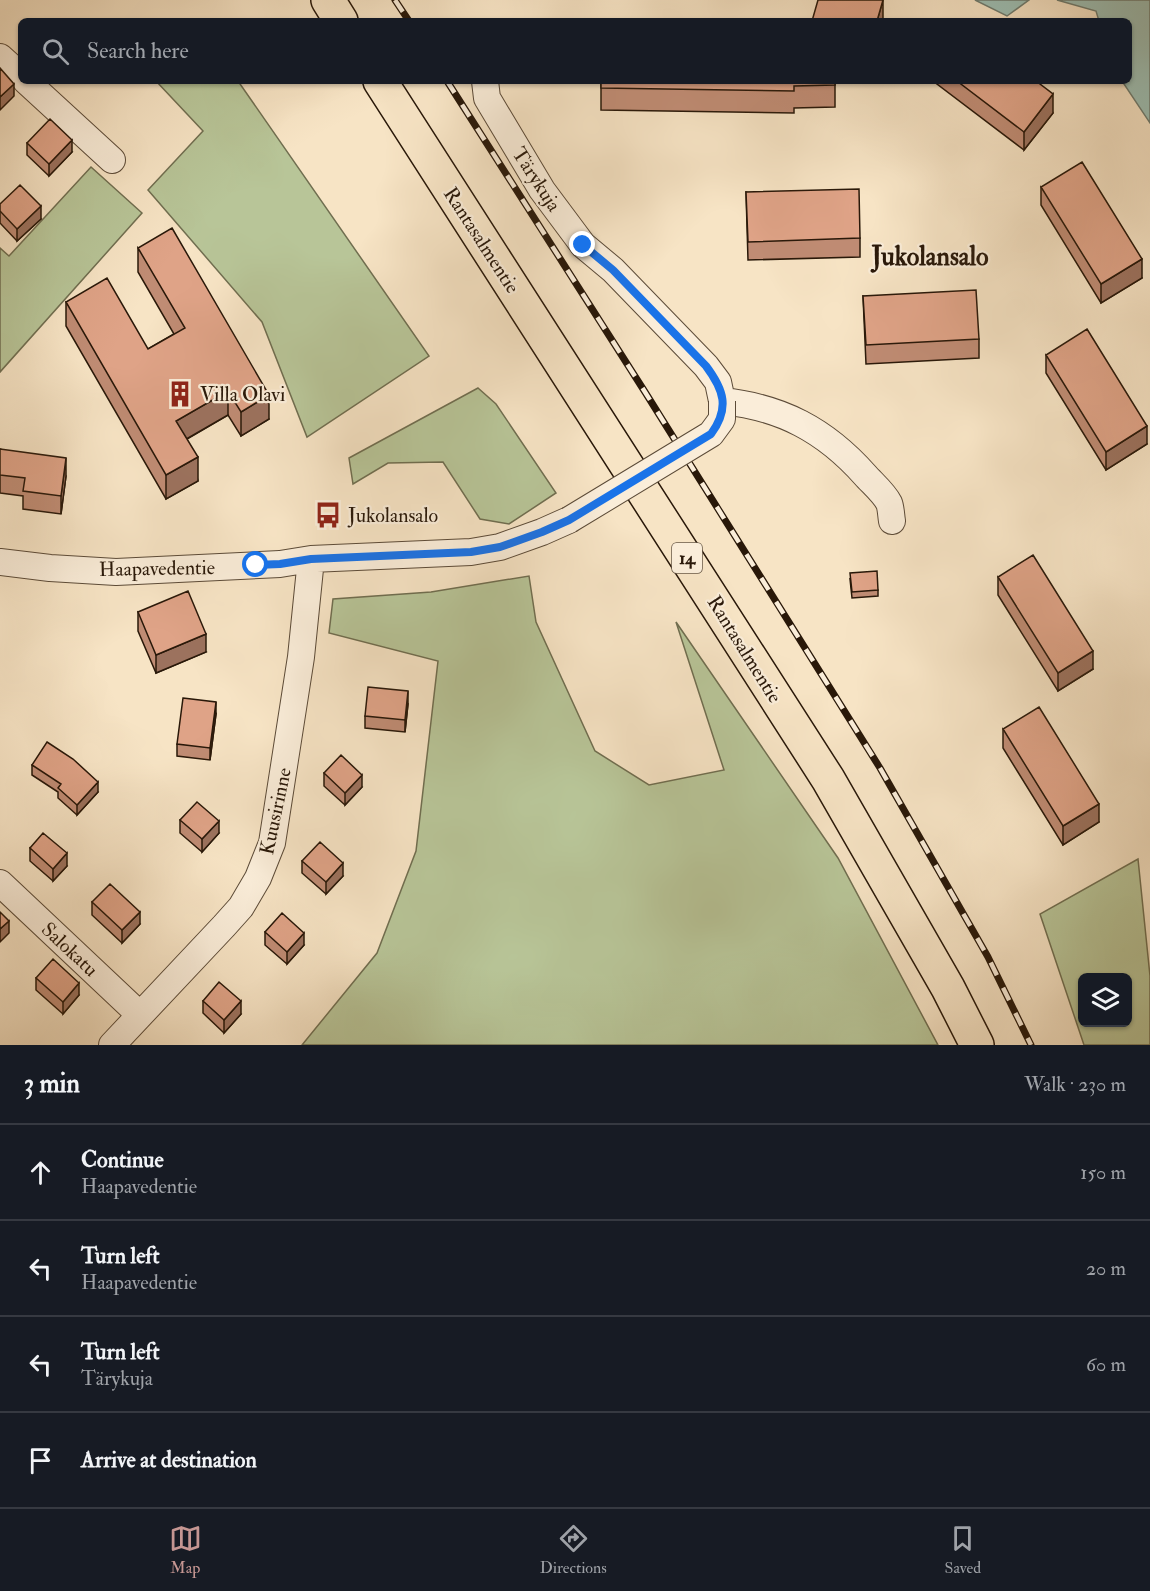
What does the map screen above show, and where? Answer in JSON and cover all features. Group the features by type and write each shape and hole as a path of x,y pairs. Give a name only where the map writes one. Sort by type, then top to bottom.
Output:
{"highway":[{"path":"328,0 339,18"},
{"name":"Rantasalmentie","path":"382,84 828,780 948,988 977,1045"}],"street":[{"path":"0,57 18,73"},
{"path":"29,84 112,160"},
{"name":"Tärykuja","path":"485,84 487,98 542,190 583,245 613,270 706,366 718,382 722,401"},
{"path":"722,401 751,404 787,417 821,434 848,456 888,502 892,520"},
{"name":"Haapavedentie","path":"0,562 116,572 280,564 311,559 471,552 500,547 569,520 711,434 722,419 722,401"},
{"name":"Kuusirinne","path":"112,1045 241,907 258,878 272,843 301,657 311,559"},
{"name":"Salokatu","path":"0,883 139,1014"}],"green space":[{"path":"159,84 240,84 429,356 307,437 262,322 148,190 203,131"},
{"path":"91,167 142,213 0,372 0,248 9,256"},
{"path":"478,388 496,404 556,493 509,524 480,519 443,462 388,463 353,484 349,458"},
{"path":"529,576 536,622 595,751 649,785 724,770 676,622 838,858 938,1045 302,1045 377,953 416,851 438,661 329,633 333,599 431,592"},
{"path":"1138,859 1150,976 1150,1045 1084,1045 1040,914"}],"water":[{"path":"975,0 1029,0 1007,16"},
{"path":"1057,0 1150,0 1150,123 1124,84 1132,84 1132,18 1098,18 1096,11"}],"building":[{"path":"818,0 883,0 878,18 813,18"},
{"path":"0,68 14,84 0,97"},
{"path":"601,84 835,84 794,86 794,91 601,88"},
{"path":"961,84 1040,84 1053,94 1024,132"},
{"path":"50,119 72,140 49,164 27,143"},
{"path":"1082,162 1142,259 1101,284 1041,187"},
{"path":"20,185 41,206 17,229 0,211 0,204"},
{"path":"859,189 860,238 748,242 746,192"},
{"name":"Villa Olavi","path":"172,228 269,395 241,412 228,391 176,421 198,457 166,475 66,302 107,278 148,349 185,328 138,248"},
{"path":"976,290 979,339 866,345 863,296"},
{"path":"1087,329 1147,426 1106,452 1046,355"},
{"path":"0,449 66,458 61,496 23,491 25,478 0,475"},
{"path":"1033,555 1093,651 1058,673 998,577"},
{"path":"877,571 878,590 852,592 850,573"},
{"path":"188,591 206,634 156,655 138,612"},
{"path":"368,687 408,691 405,720 365,716"},
{"path":"183,698 216,702 210,748 177,744"},
{"path":"1039,707 1099,804 1063,826 1003,729"},
{"path":"47,742 73,759 98,782 77,805 58,788 61,784 32,765"},
{"path":"341,755 362,775 345,793 324,773"},
{"path":"197,802 219,821 202,839 180,820"},
{"path":"43,833 67,853 53,869 30,848"},
{"path":"320,842 343,863 326,882 302,861"},
{"path":"110,884 140,912 122,930 92,902"},
{"path":"0,912 9,921 0,929"},
{"path":"282,913 304,933 287,952 265,932"},
{"path":"53,959 79,983 63,1002 36,978"},
{"path":"219,982 241,1001 224,1020 203,1001"}],"railway":[{"path":"395,0 407,18"},
{"path":"449,84 880,768 988,957 1031,1045"}],"place":[{"name":"Villa Olavi","path":"180,394"},
{"name":"Jukolansalo","path":"328,515"}],"district":[{"name":"Jukolansalo","path":"930,256"}],"route":[{"path":"256,565 311,559 417,556 471,552 500,547 569,520 711,434 722,419 722,401 718,382 706,366 613,270 583,245"}]}
